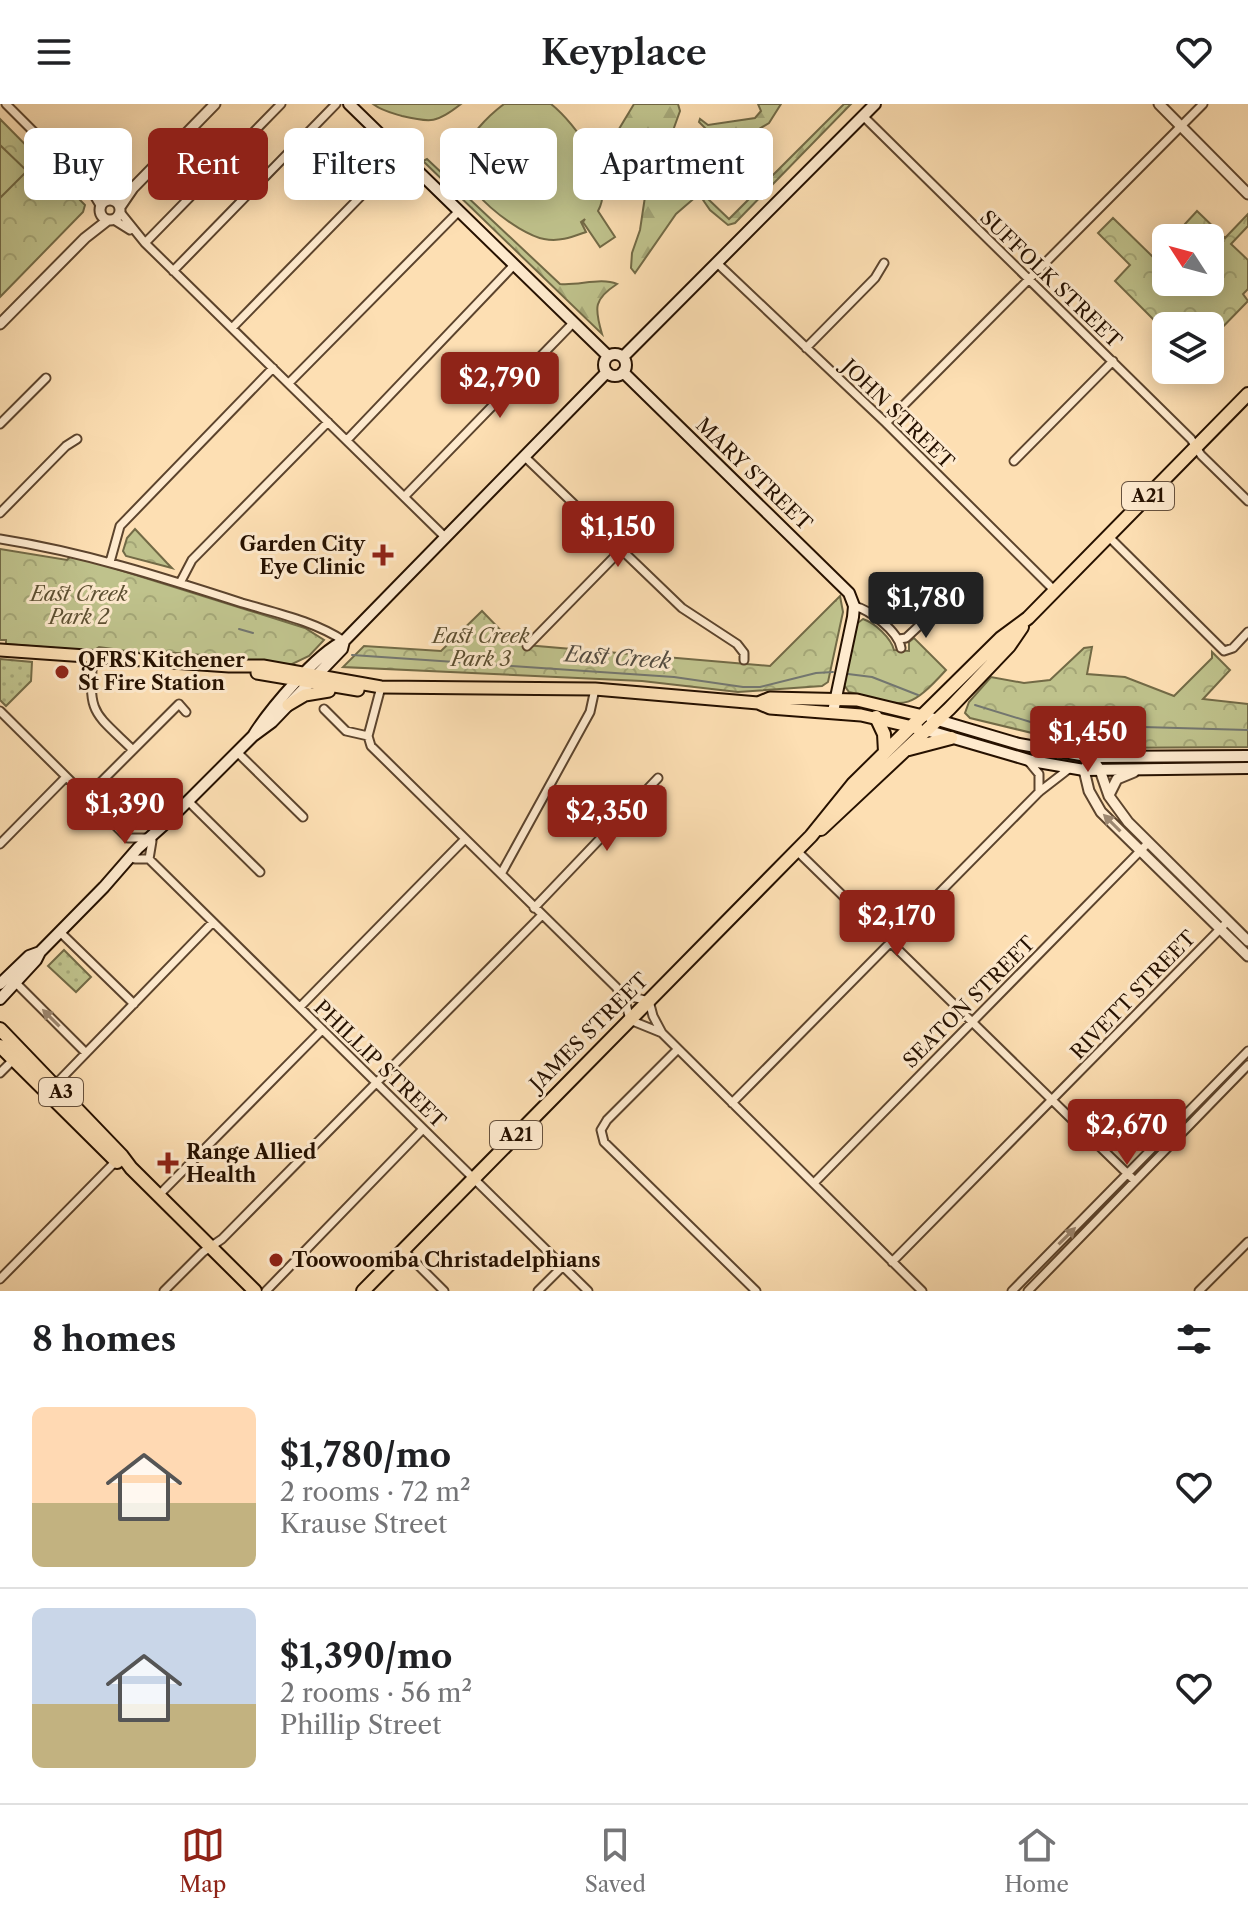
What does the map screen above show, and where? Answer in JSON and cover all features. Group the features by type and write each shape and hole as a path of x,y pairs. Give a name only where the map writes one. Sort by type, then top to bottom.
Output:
{"highway":[{"name":"JAMES STREET","path":"363,1291 797,851 833,806 885,752 1001,638 1028,618 1248,394"},
{"name":"JAMES STREET","path":"811,836 834,819 937,720 1009,646 1028,618"},
{"path":"876,717 884,734 885,752"},
{"path":"906,750 951,738"},
{"name":"A3","path":"0,1029 117,1161 131,1168"},
{"name":"A3","path":"0,1046 50,1089 255,1291"}],"main road":[{"path":"349,104 373,128"},
{"path":"623,357 875,104"},
{"path":"424,177 608,356"},
{"path":"617,354 623,357 626,366 623,372 614,376 607,372 604,364 608,356 617,354"},
{"path":"253,736 262,721 342,649 344,641 607,372"},
{"name":"MARY STREET","path":"623,372 840,583 849,593 854,606"},
{"path":"834,713 854,606"},
{"path":"0,650 263,666 362,690"},
{"path":"308,679 381,687 595,689 758,703 770,708 876,717 1026,759 1084,770 1137,771 1248,756"},
{"path":"0,999 40,952 253,736 288,705 308,679"},
{"path":"288,705 316,692 381,687"},
{"path":"758,703 770,698 866,702 1019,744 1092,757 1212,763 1248,768"},
{"path":"0,984 29,956 40,952"}],"street":[{"path":"6,104 446,538"},
{"path":"0,324 215,104"},
{"path":"145,243 281,104"},
{"path":"173,271 336,104"},
{"path":"1159,104 1248,194"},
{"path":"886,423 1203,104"},
{"name":"SUFFOLK STREET","path":"863,116 1113,361 1248,501"},
{"path":"232,328 357,200"},
{"path":"289,383 459,211"},
{"name":"JOHN STREET","path":"717,263 886,423 1055,591"},
{"path":"806,348 875,278 884,263"},
{"path":"347,440 514,265"},
{"path":"405,496 573,323"},
{"path":"1014,461 1113,361"},
{"path":"110,562 120,526 273,368"},
{"path":"0,424 46,378"},
{"path":"180,583 192,560 328,422"},
{"path":"0,513 66,446 77,439"},
{"path":"525,457 682,608 737,644 744,653 744,660"},
{"path":"1108,536 1224,651 1233,648 1248,632"},
{"path":"0,539 57,548 110,562 312,625 344,641"},
{"path":"527,646 620,551"},
{"name":"MARY STREET","path":"854,606 864,608 900,643 937,609"},
{"path":"93,657 90,694 93,707 133,750"},
{"path":"381,687 368,736 376,751 616,987 625,1000 630,1020 662,1033"},
{"path":"501,874 590,712 595,689"},
{"path":"87,796 179,704 186,712"},
{"path":"324,709 346,731 368,736"},
{"path":"0,711 128,838 131,860 149,859 150,840 128,838"},
{"path":"237,752 303,817"},
{"path":"1144,847 1109,796 1092,757 1084,770 1093,801 1101,812 1144,847 1225,925 1248,941"},
{"path":"1026,759 1039,774 1039,792"},
{"path":"732,1103 1039,792 1070,768"},
{"path":"1109,796 1117,779 1137,771"},
{"path":"0,844 66,777"},
{"path":"534,908 658,778"},
{"path":"188,801 260,872"},
{"path":"300,1007 465,839"},
{"name":"SEATON STREET","path":"814,1183 1144,847"},
{"path":"797,851 1135,1181"},
{"name":"PHILLIP STREET","path":"149,859 588,1291"},
{"path":"164,1291 203,1252 219,1243 542,915"},
{"path":"50,1089 213,922"},
{"path":"1225,925 1248,956"},
{"name":"RIVETT STREET","path":"892,1262 1225,925"},
{"path":"60,932 134,1004"},
{"path":"16,983 86,1053"},
{"path":"616,987 630,996 649,1001 662,1033 922,1291"},
{"path":"158,1196 322,1030"},
{"path":"678,1049 607,1120 601,1130 604,1142 756,1291"},
{"path":"1028,1291 1194,1120 1248,1051"},
{"path":"0,1073 14,1059"},
{"path":"1012,1291 1188,1113 1248,1065"},
{"path":"1188,1113 1194,1120"},
{"path":"266,1291 423,1129"},
{"path":"0,1279 117,1161"},
{"path":"1199,1291 1248,1242"},
{"path":"403,1250 444,1291"},
{"path":"538,1291 563,1266"},
{"path":"1029,1274 1037,1282"}],"green space":[{"path":"373,104 461,104 446,115 427,120 391,113"},
{"path":"504,104 551,104 561,113 574,128 573,200 601,200 598,211 615,237 600,247 583,222 585,219 581,222 586,232 561,239 544,239 505,219 483,200 557,200 557,128 479,128"},
{"path":"634,104 678,104 680,111 674,128 620,128"},
{"path":"758,104 781,104 769,123 761,128 705,128 699,122 700,119 708,125 755,118 761,111"},
{"path":"844,104 851,104 773,184 773,175"},
{"path":"0,119 24,143 24,200 80,200 85,205 83,212 0,297"},
{"path":"0,145 24,168 24,174 0,198"},
{"path":"427,159 440,171 440,177 424,162"},
{"path":"463,200 471,200 560,284 604,281 617,284 604,294 598,304 602,334"},
{"path":"644,200 692,200 676,214 635,273 631,268 632,253 640,230"},
{"path":"703,200 709,200 729,219 748,200 757,200 735,223 728,225"},
{"path":"1197,211 1210,224 1185,224"},
{"path":"1248,214 1248,226 1231,244 1248,260 1248,289 1243,294 1248,301 1224,326 1224,312 1152,312 1152,318 1115,281 1130,265 1098,233 1113,218 1152,256 1152,296 1224,296 1224,237"},
{"path":"135,529 172,568 126,556 123,551 127,538"},
{"name":"East Creek Park 2","path":"0,549 67,560 72,555 305,628 324,640 309,656 288,666 214,661 218,656 6,644 6,640 0,640"},
{"name":"East Creek Park 3","path":"840,596 843,612 828,682 822,686 738,692 642,681 343,667 364,646 441,651 482,611 514,644 770,666"},
{"path":"863,619 882,632 894,650 909,651 909,642 914,638 946,670 921,694 903,703 849,692 844,685 855,625"},
{"path":"1092,647 1087,674 1125,677 1174,696 1212,658 1212,652 1230,670 1203,699 1248,704 1248,747 1094,748 970,718 965,713 969,702 991,677 1024,683 1050,680 1084,648"},
{"path":"0,659 32,662 31,681 6,706 0,700"},
{"path":"64,950 91,977 76,992 48,966"}],"waterway":[{"name":"East Creek","path":"239,629 253,633"},
{"name":"East Creek","path":"352,655 674,677 743,687 760,687 816,673 833,672"},
{"name":"East Creek","path":"848,674 872,677 918,695"},
{"name":"East Creek","path":"975,705 1037,724 1248,730"}],"place":[{"name":"Garden City Eye Clinic","path":"383,555"},
{"name":"QFRS Kitchener St Fire Station","path":"62,672"},
{"name":"Range Allied Health","path":"168,1163"},
{"name":"Toowoomba Christadelphians","path":"276,1260"}]}
